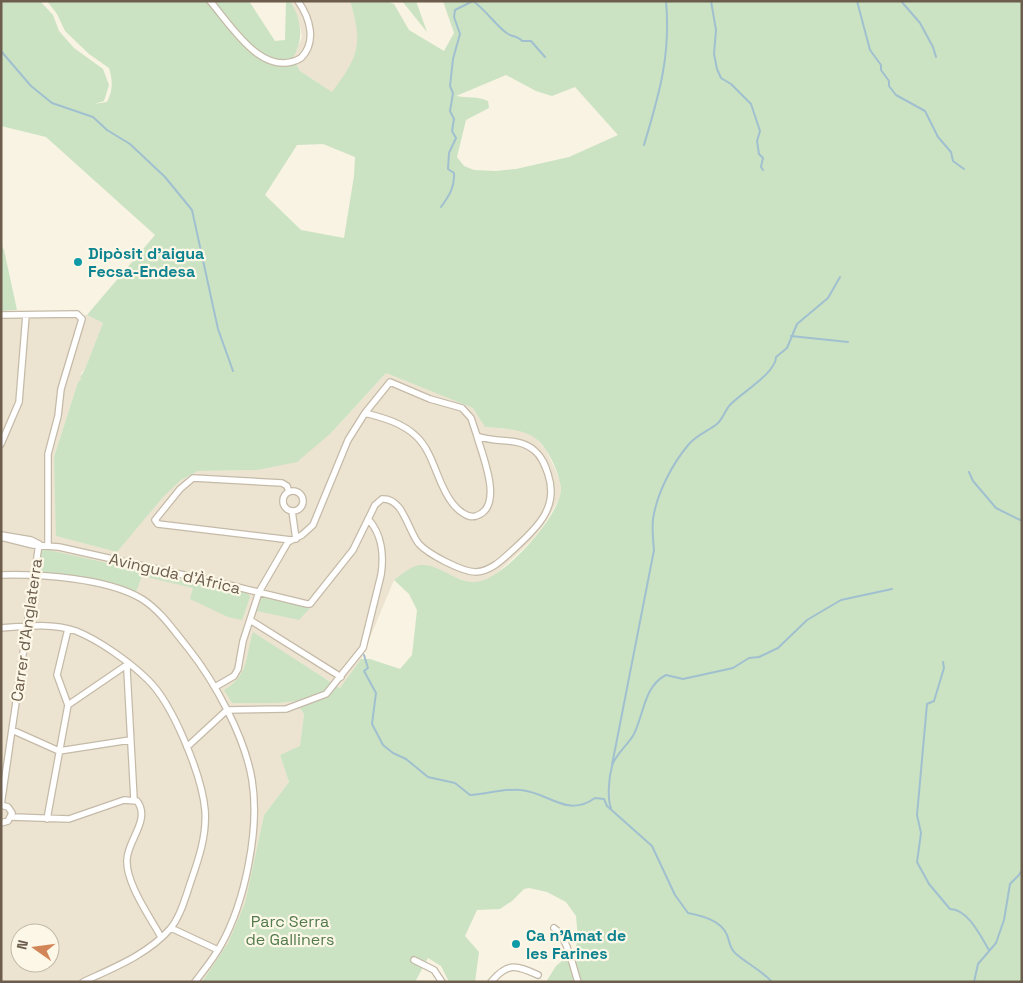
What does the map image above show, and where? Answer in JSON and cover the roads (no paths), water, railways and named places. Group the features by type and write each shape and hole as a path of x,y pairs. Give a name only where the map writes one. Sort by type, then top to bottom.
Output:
{"street":[{"path":"210,1 251,48 267,59 282,64 301,58 310,42 308,23 298,1"},
{"path":"1,444 19,402 26,314"},
{"path":"1,315 76,314 81,316 82,324 61,389 59,409 48,454 48,545"},
{"path":"216,688 234,676 238,669 259,592 293,540 308,531 312,525 348,440 365,413 390,382 430,399 462,408 471,418 492,490 485,509 481,514 472,516 464,514 453,504 417,437 390,420 365,413"},
{"path":"187,747 227,710 294,707 326,694 341,677 364,644 382,569 383,557 378,538 368,519 378,502 388,499 398,506 417,541 431,553 468,571 484,570 499,562 540,523 550,503 551,489 544,462 540,455 529,446 518,442 492,440 477,436"},
{"path":"289,492 287,486 282,483 193,478 180,489 155,520 158,524 293,540"},
{"path":"289,492 296,492 302,497 299,508 292,510 284,504 284,497 289,492"},
{"path":"292,510 293,540"},
{"name":"Avinguda d'Àfrica","path":"1,536 31,540 40,544 310,604 353,550 368,519"},
{"name":"Carrer d'Anglaterra","path":"1,805 28,626 33,576 40,544"},
{"path":"1,575 33,576 90,583 116,589 140,598 156,610 203,666 227,710 250,772 253,808 247,871 236,907 218,950 195,982"},
{"path":"250,620 341,677"},
{"path":"1,628 28,626 68,629 95,640 149,680 159,693 187,747 200,782 205,822 198,863 180,912 162,937 128,960 83,982"},
{"path":"47,819 68,705 57,675 68,629"},
{"path":"68,705 128,664"},
{"path":"128,664 126,670 134,800"},
{"path":"12,730 59,750 130,740"},
{"path":"1,759 8,762"},
{"path":"1,823 8,821 12,817 70,819 118,802 134,800 140,804 142,814 140,824 129,845 127,868 134,886 162,937"},
{"path":"1,805 11,810 12,817"},
{"path":"170,928 218,950"},
{"path":"554,928 559,931 566,946 578,982"},
{"path":"414,960 434,970 442,982"},
{"path":"491,982 506,968 516,966 538,975"}],"waterway":[{"path":"441,207 454,183 454,173 448,169 449,153 456,138 452,131 454,119 450,111 453,93 450,86 453,59 460,34 454,17 455,10 473,1 504,31 522,41 531,41 545,57"},
{"path":"644,145 659,92 665,57 667,39 666,1"},
{"path":"711,1 716,30 714,54 717,69 721,78 731,84 751,104 760,131 757,141 759,154 763,158 761,167 763,170"},
{"path":"857,1 870,50 881,65 881,70 889,81 889,86 896,95 925,111 938,137 951,152 953,161 964,169"},
{"path":"901,1 920,23 933,47 936,57"},
{"path":"1,51 31,86 52,103 93,117 107,130 130,144 165,177 192,210 218,329 233,371"},
{"path":"612,765 654,550 653,519 666,479 689,444 717,424 730,405 770,370 776,357 787,348 797,324 828,298 840,277"},
{"path":"791,336 848,342"},
{"path":"969,472 973,481 996,508 1022,521"},
{"path":"611,808 609,787 612,766 634,734 649,693 659,680 666,675 683,679 733,668 749,658 759,657 778,648 807,620 841,600 892,589"},
{"path":"364,655 368,668 364,671 376,693 372,724 383,745 393,753 406,759 428,777 455,783 470,795 521,790 541,795 558,803 576,806 585,804 595,798 604,799 607,806 652,846 675,895 688,913 716,922 727,935 733,951 772,982"},
{"path":"943,662 944,668 934,701 927,704 917,815 921,833 917,862 929,884 950,909 957,910 968,919 978,931 989,950"},
{"path":"974,982 978,964 996,943 1004,920 1010,884 1022,870"}],"place":[{"name":"Dipòsit d'aigua Fecsa-Endesa","path":"78,262"},
{"name":"Ca n'Amat de les Farines","path":"516,944"}],"park label":[{"name":"Parc Serra de Galliners","path":"290,930"}]}
